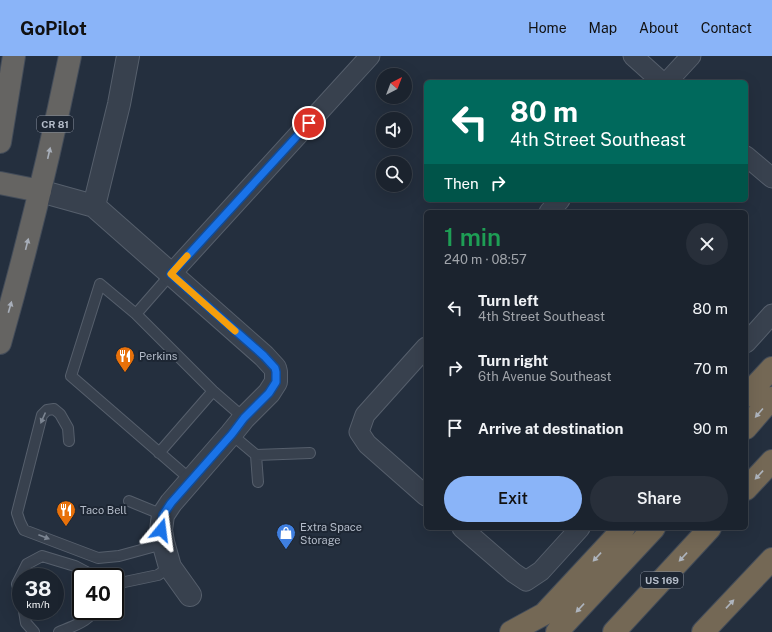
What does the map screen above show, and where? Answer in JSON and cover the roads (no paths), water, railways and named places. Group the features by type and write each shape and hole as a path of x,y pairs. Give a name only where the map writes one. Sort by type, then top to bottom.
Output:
{"highway":[{"path":"0,142 14,56"},
{"name":"CR 81","path":"0,343 40,191 70,56"},
{"path":"0,183 40,191"},
{"path":"748,394 772,368"},
{"path":"748,426 772,398"},
{"path":"748,487 772,461"},
{"path":"511,632 544,614 622,530"},
{"path":"557,632 652,530"},
{"name":"US 169","path":"614,632 708,530"},
{"path":"703,632 772,559"}],"street":[{"path":"94,206 119,104 128,56"},
{"path":"171,274 370,56"},
{"path":"633,56 660,80"},
{"path":"669,80 691,56"},
{"path":"748,158 772,178"},
{"path":"40,191 94,206 264,356 275,368 276,382 269,393 171,503 163,515 161,530 163,544 170,567 190,595"},
{"path":"551,210 558,202"},
{"path":"748,342 772,314"},
{"path":"424,349 365,415 359,432 366,444 424,494"},
{"path":"464,530 514,573 526,581 540,571 578,530"}],"lane":[{"path":"136,314 171,274"},
{"path":"191,480 71,376 100,284 136,314 213,391 238,426 256,455 258,482"},
{"path":"160,452 213,391"},
{"path":"69,441 68,428 60,414 54,409 47,410 42,415 18,513 24,530 98,558 119,556 163,544"},
{"path":"256,455 310,453"},
{"path":"129,501 163,515"},
{"path":"25,568 27,564 42,556 79,568"},
{"path":"124,582 158,575 170,567"},
{"path":"26,620 26,623 34,632"},
{"path":"59,632 84,620"}],"place":[{"name":"Perkins","path":"125,373"},
{"name":"Taco Bell","path":"66,527"},
{"name":"Extra Space Storage","path":"286,550"}]}
